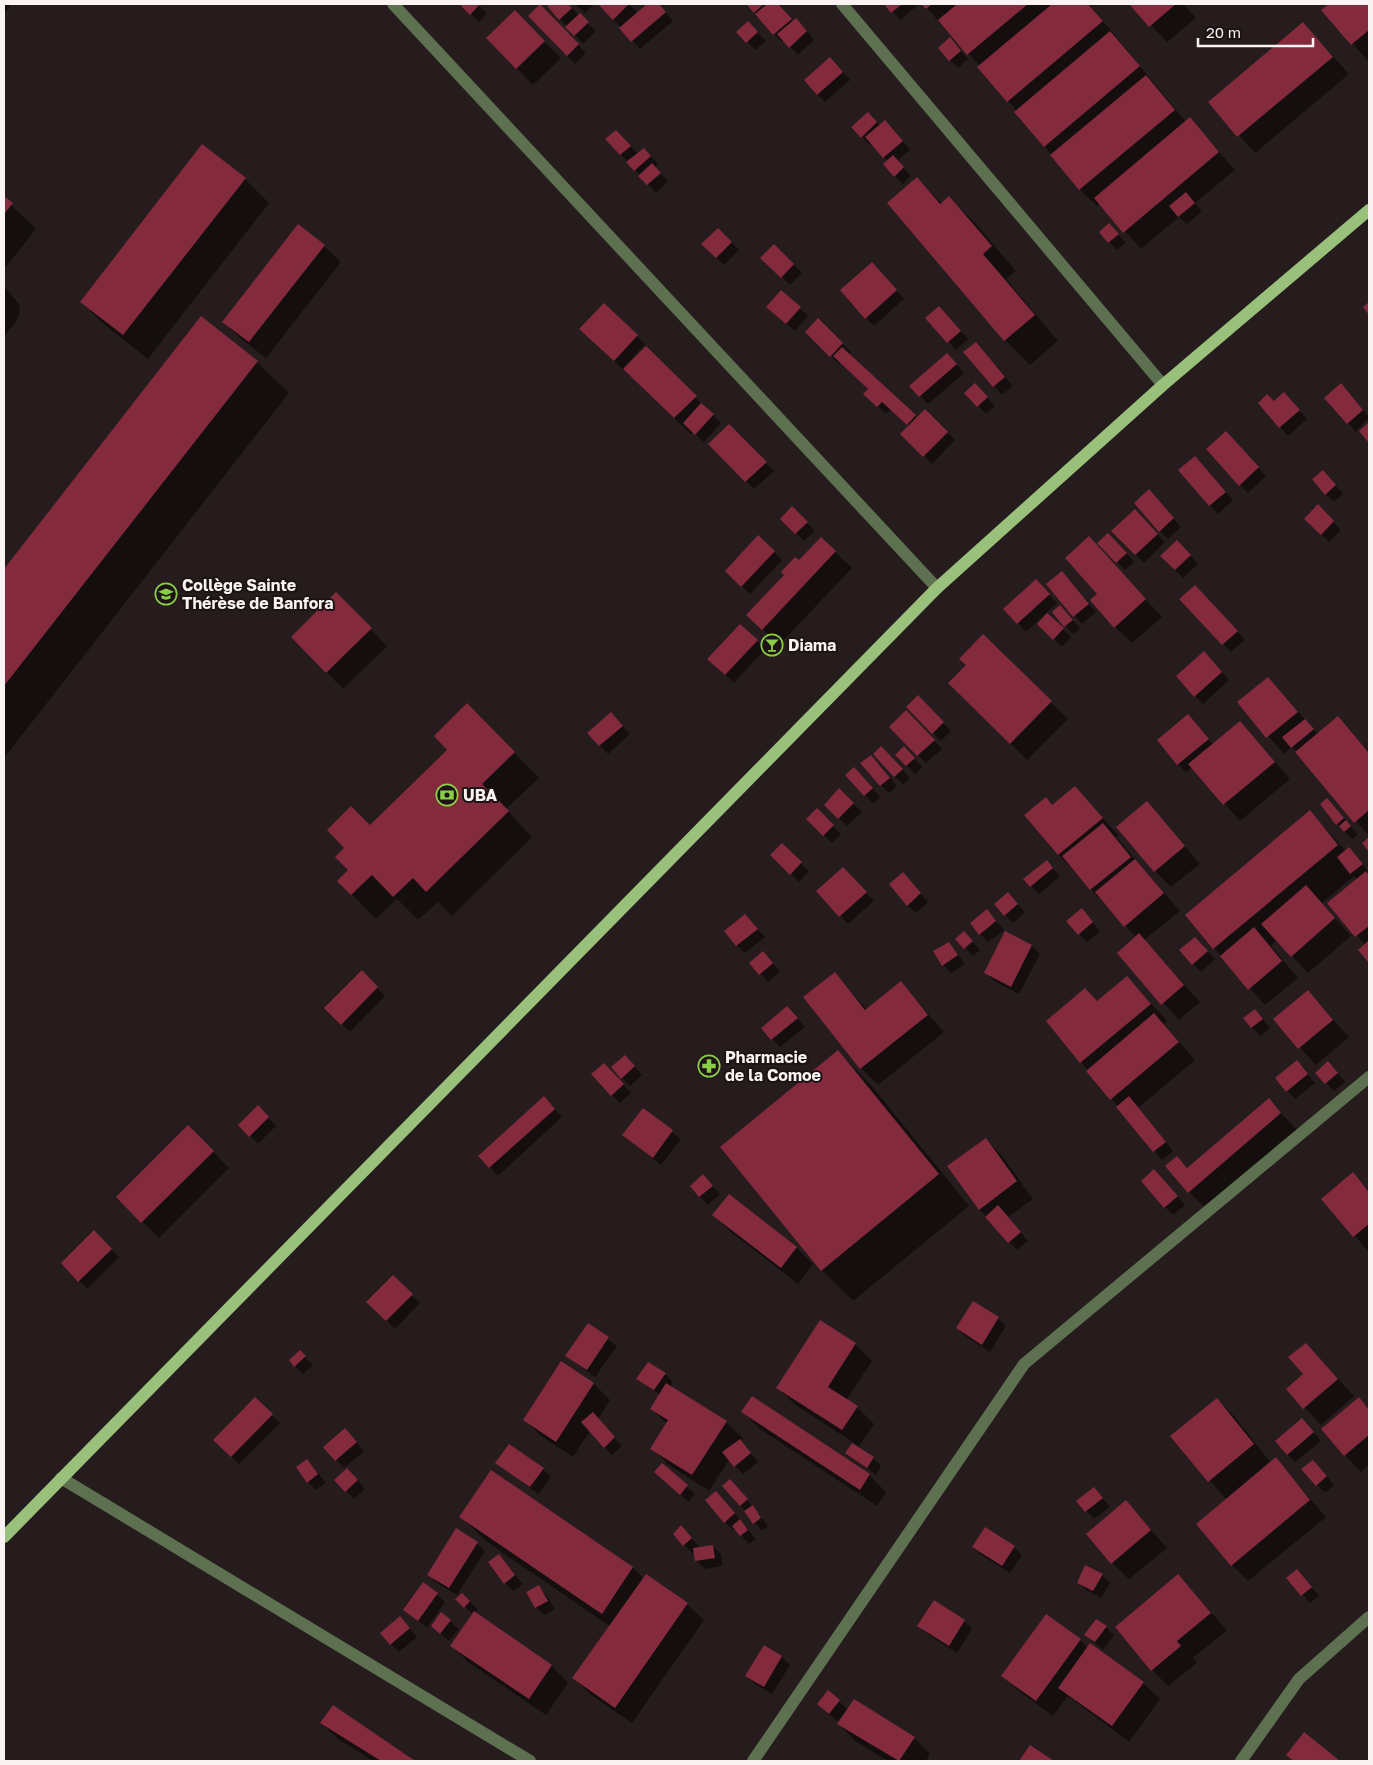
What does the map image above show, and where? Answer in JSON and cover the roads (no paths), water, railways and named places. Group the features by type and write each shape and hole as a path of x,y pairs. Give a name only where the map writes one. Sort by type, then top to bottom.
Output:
{"main road":[{"path":"4,1538 937,588 1163,385 1369,210"}],"street":[{"path":"393,4 937,588"},
{"path":"842,4 1163,385"},
{"path":"753,1761 1024,1364 1369,1077"},
{"path":"61,1478 530,1761"},
{"path":"1241,1761 1299,1679 1369,1617"}],"place":[{"name":"Collège Sainte Thérèse de Banfora","path":"166,594"},
{"name":"Diama","path":"772,645"},
{"name":"UBA","path":"447,795"},
{"name":"Pharmacie de la Comoe","path":"709,1066"}]}
